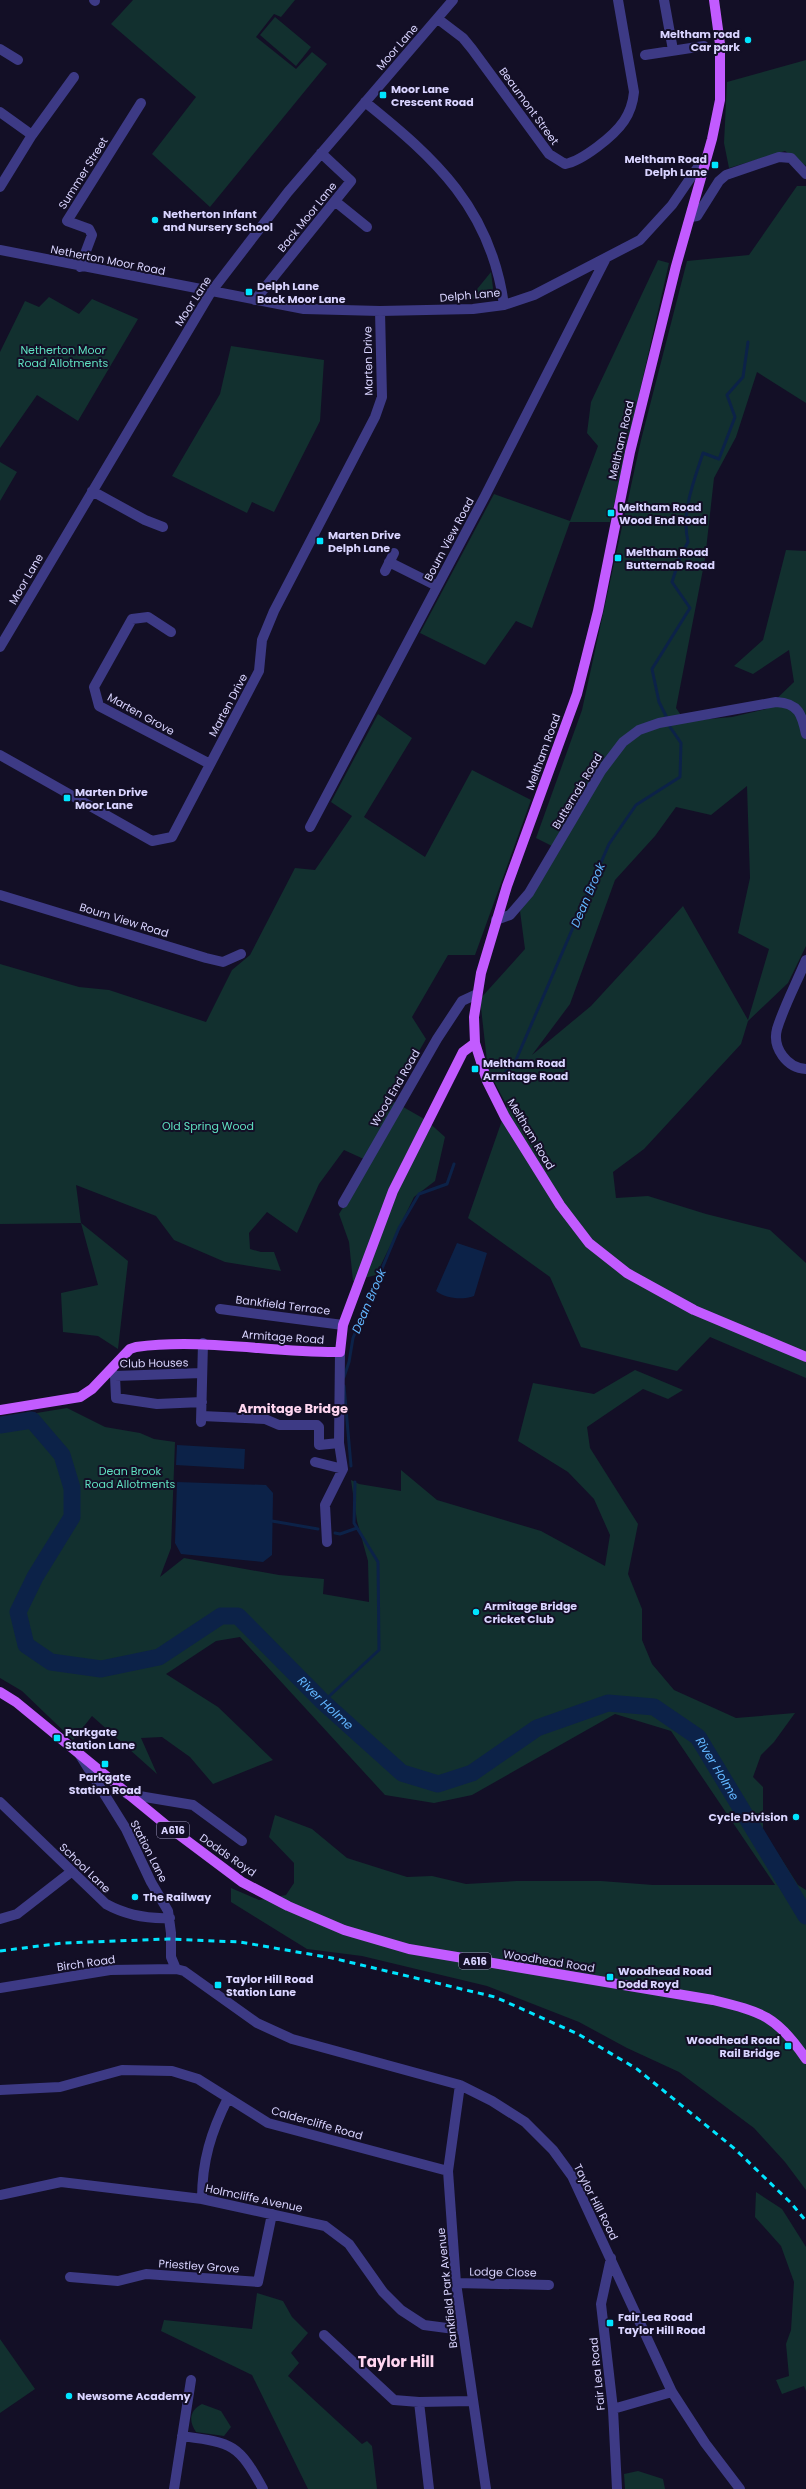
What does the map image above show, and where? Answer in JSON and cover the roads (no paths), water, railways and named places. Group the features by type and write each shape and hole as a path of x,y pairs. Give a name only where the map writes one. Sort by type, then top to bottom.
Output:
{"main road":[{"name":"Meltham Road","path":"714,0 720,44 720,100 706,164 676,266 630,452 598,611 577,694 496,920 481,973 474,1017 475,1043 487,1081 505,1117 560,1205 589,1243 627,1273 694,1310 806,1357"},
{"path":"340,1352 343,1325 393,1191 463,1052 475,1043"},
{"name":"Armitage Road","path":"0,1410 80,1397 113,1372 130,1349 136,1347 203,1343 305,1353 340,1352"},
{"name":"A616","path":"0,1692 16,1702 78,1752"},
{"name":"Dodds Royd","path":"78,1752 127,1794 242,1882 274,1899"},
{"name":"Woodhead Road","path":"274,1899 344,1930 409,1950 713,2000 755,2011 778,2023 806,2059"}],"street":[{"name":"Moor Lane","path":"0,647 211,292 321,153 453,0"},
{"name":"Beaumont Street","path":"438,19 467,43 549,154 565,164 584,158 624,122 632,106 634,92 618,0"},
{"path":"664,0 673,50"},
{"path":"644,55 704,46"},
{"path":"0,49 18,60"},
{"path":"0,187 32,136 74,77"},
{"path":"365,102 411,139 452,181 484,231 501,283 504,305"},
{"name":"Summer Street","path":"80,267 92,235 89,229 67,220 141,103"},
{"path":"0,112 32,136"},
{"name":"Back Moor Lane","path":"255,300 352,181 321,153"},
{"path":"691,217 697,216 719,181 726,175 779,157 790,158 806,174"},
{"name":"Delph Lane","path":"211,292 304,309 380,311 473,309 504,305 534,295 606,260 640,240 672,205 700,164 706,164"},
{"path":"336,202 367,227"},
{"name":"Netherton Moor Road","path":"0,250 211,292"},
{"name":"Bourn View Road","path":"310,827 606,260"},
{"name":"Marten Drive","path":"0,755 152,841 172,837 259,671 262,640 274,611 375,417 382,397 380,311"},
{"path":"92,491 145,520 163,527"},
{"path":"390,562 437,586"},
{"name":"Marten Grove","path":"171,632 148,617 132,619 94,687 99,706 210,764"},
{"name":"Butternab Road","path":"496,920 510,915 529,894 601,771 623,742 639,730 659,723 785,703 793,705 800,711 806,734"},
{"name":"Bourn View Road","path":"0,895 223,962 240,954"},
{"path":"806,960 777,1030 778,1047 782,1056 791,1064 806,1069"},
{"name":"Wood End Road","path":"343,1203 437,1039 462,1001 477,994"},
{"name":"Bankfield Terrace","path":"220,1310 343,1325"},
{"path":"203,1343 201,1419 265,1419 279,1426 317,1425 319,1427 319,1445 339,1443"},
{"path":"327,1542 325,1505 344,1469 339,1443 340,1352"},
{"path":"113,1372 116,1398 157,1404 202,1402"},
{"name":"Club Houses","path":"113,1372 202,1373"},
{"path":"315,1462 344,1469"},
{"name":"Station Lane","path":"78,1752 126,1829 170,1918 171,1957 176,1969"},
{"path":"127,1794 193,1805 242,1842"},
{"name":"School Lane","path":"0,1802 70,1872 106,1904 122,1913 146,1918 170,1918"},
{"path":"0,1918 17,1914 70,1872"},
{"name":"Birch Road","path":"0,1988 110,1970 176,1969"},
{"name":"Taylor Hill Road","path":"176,1969 190,1975 258,2023 292,2039 460,2085 492,2101 525,2122 553,2150 572,2176 672,2392 705,2443 740,2489"},
{"name":"Caldercliffe Road","path":"0,2090 60,2087 122,2070 172,2071 198,2079 268,2123 448,2171"},
{"name":"Bankfield Park Avenue","path":"460,2085 448,2171 456,2283 486,2489"},
{"path":"202,2199 202,2175 213,2128 228,2098"},
{"name":"Holmcliffe Avenue","path":"0,2195 62,2182 202,2199 324,2226 349,2244 382,2292 401,2310 424,2325 462,2330"},
{"name":"Priestley Grove","path":"70,2277 118,2281 146,2274 258,2282 272,2214"},
{"name":"Fair Lea Road","path":"611,2258 601,2304 613,2409 617,2489"},
{"name":"Lodge Close","path":"456,2283 549,2286"},
{"path":"324,2335 390,2397 399,2401 419,2402 472,2400"},
{"path":"174,2489 191,2380"},
{"path":"613,2409 672,2392"},
{"path":"419,2402 429,2489"},
{"path":"182,2436 227,2444 236,2448 244,2456 263,2489"}],"water":[{"path":"457,1243 487,1253 474,1296 460,1298 450,1297 436,1291"},
{"path":"177,1445 245,1449 244,1469 176,1465"},
{"path":"177,1482 266,1485 273,1493 272,1555 263,1562 181,1554 175,1543"}],"waterway":[{"name":"Dean Brook","path":"666,716 659,702 652,669 690,608 672,582 680,557 688,542 686,531 687,508 692,486 703,453 719,459 735,417 727,395 743,377 748,342"},
{"name":"Dean Brook","path":"498,1081 516,1060 609,844 636,805 680,777 681,743 670,727"},
{"name":"Dean Brook","path":"344,1377 349,1362 353,1338 399,1228 419,1194 447,1184 454,1164"},
{"name":"Dean Brook","path":"344,1386 351,1466"},
{"name":"Dean Brook","path":"0,1425 32,1420 62,1455 72,1488 72,1517 35,1577 18,1612 26,1645 51,1662 101,1669 159,1657 221,1616 238,1616 323,1702 402,1773 438,1784 472,1773 537,1728 608,1703 654,1707 698,1737 806,1916"},
{"name":"Dean Brook","path":"323,1702 379,1650 378,1562 354,1523 355,1482"},
{"path":"272,1521 318,1529"},
{"path":"335,1533 340,1534 357,1528"}],"railway":[{"path":"0,1951 63,1943 168,1939 240,1942 332,1958 495,1997 578,2034 637,2069 735,2149 791,2203 806,2221"}],"place":[{"name":"Meltham road Car park","path":"748,40"},
{"name":"Moor Lane Crescent Road","path":"383,95"},
{"name":"Meltham Road Delph Lane","path":"715,165"},
{"name":"Netherton Infant and Nursery School","path":"155,220"},
{"name":"Delph Lane Back Moor Lane","path":"249,292"},
{"name":"Meltham Road Wood End Road","path":"611,513"},
{"name":"Marten Drive Delph Lane","path":"320,541"},
{"name":"Meltham Road Butternab Road","path":"618,558"},
{"name":"Marten Drive Moor Lane","path":"67,798"},
{"name":"Meltham Road Armitage Road","path":"475,1069"},
{"name":"Armitage Bridge Cricket Club","path":"476,1612"},
{"name":"Parkgate Station Lane","path":"57,1738"},
{"name":"Parkgate Station Road","path":"105,1764"},
{"name":"Cycle Division","path":"796,1817"},
{"name":"The Railway","path":"135,1897"},
{"name":"Woodhead Road Dodd Royd","path":"610,1977"},
{"name":"Taylor Hill Road Station Lane","path":"218,1985"},
{"name":"Woodhead Road Rail Bridge","path":"788,2046"},
{"name":"Fair Lea Road Taylor Hill Road","path":"610,2323"},
{"name":"Newsome Academy","path":"69,2396"}],"district":[{"name":"Armitage Bridge","path":"293,1408"},
{"name":"Taylor Hill","path":"396,2362"}],"park label":[{"name":"Netherton Moor Road Allotments","path":"63,356"},
{"name":"Old Spring Wood","path":"208,1126"},
{"name":"Dean Brook Road Allotments","path":"130,1477"}],"water label":[{"name":"River Holme","path":"325,1703"},
{"name":"River Holme","path":"717,1769"}]}
